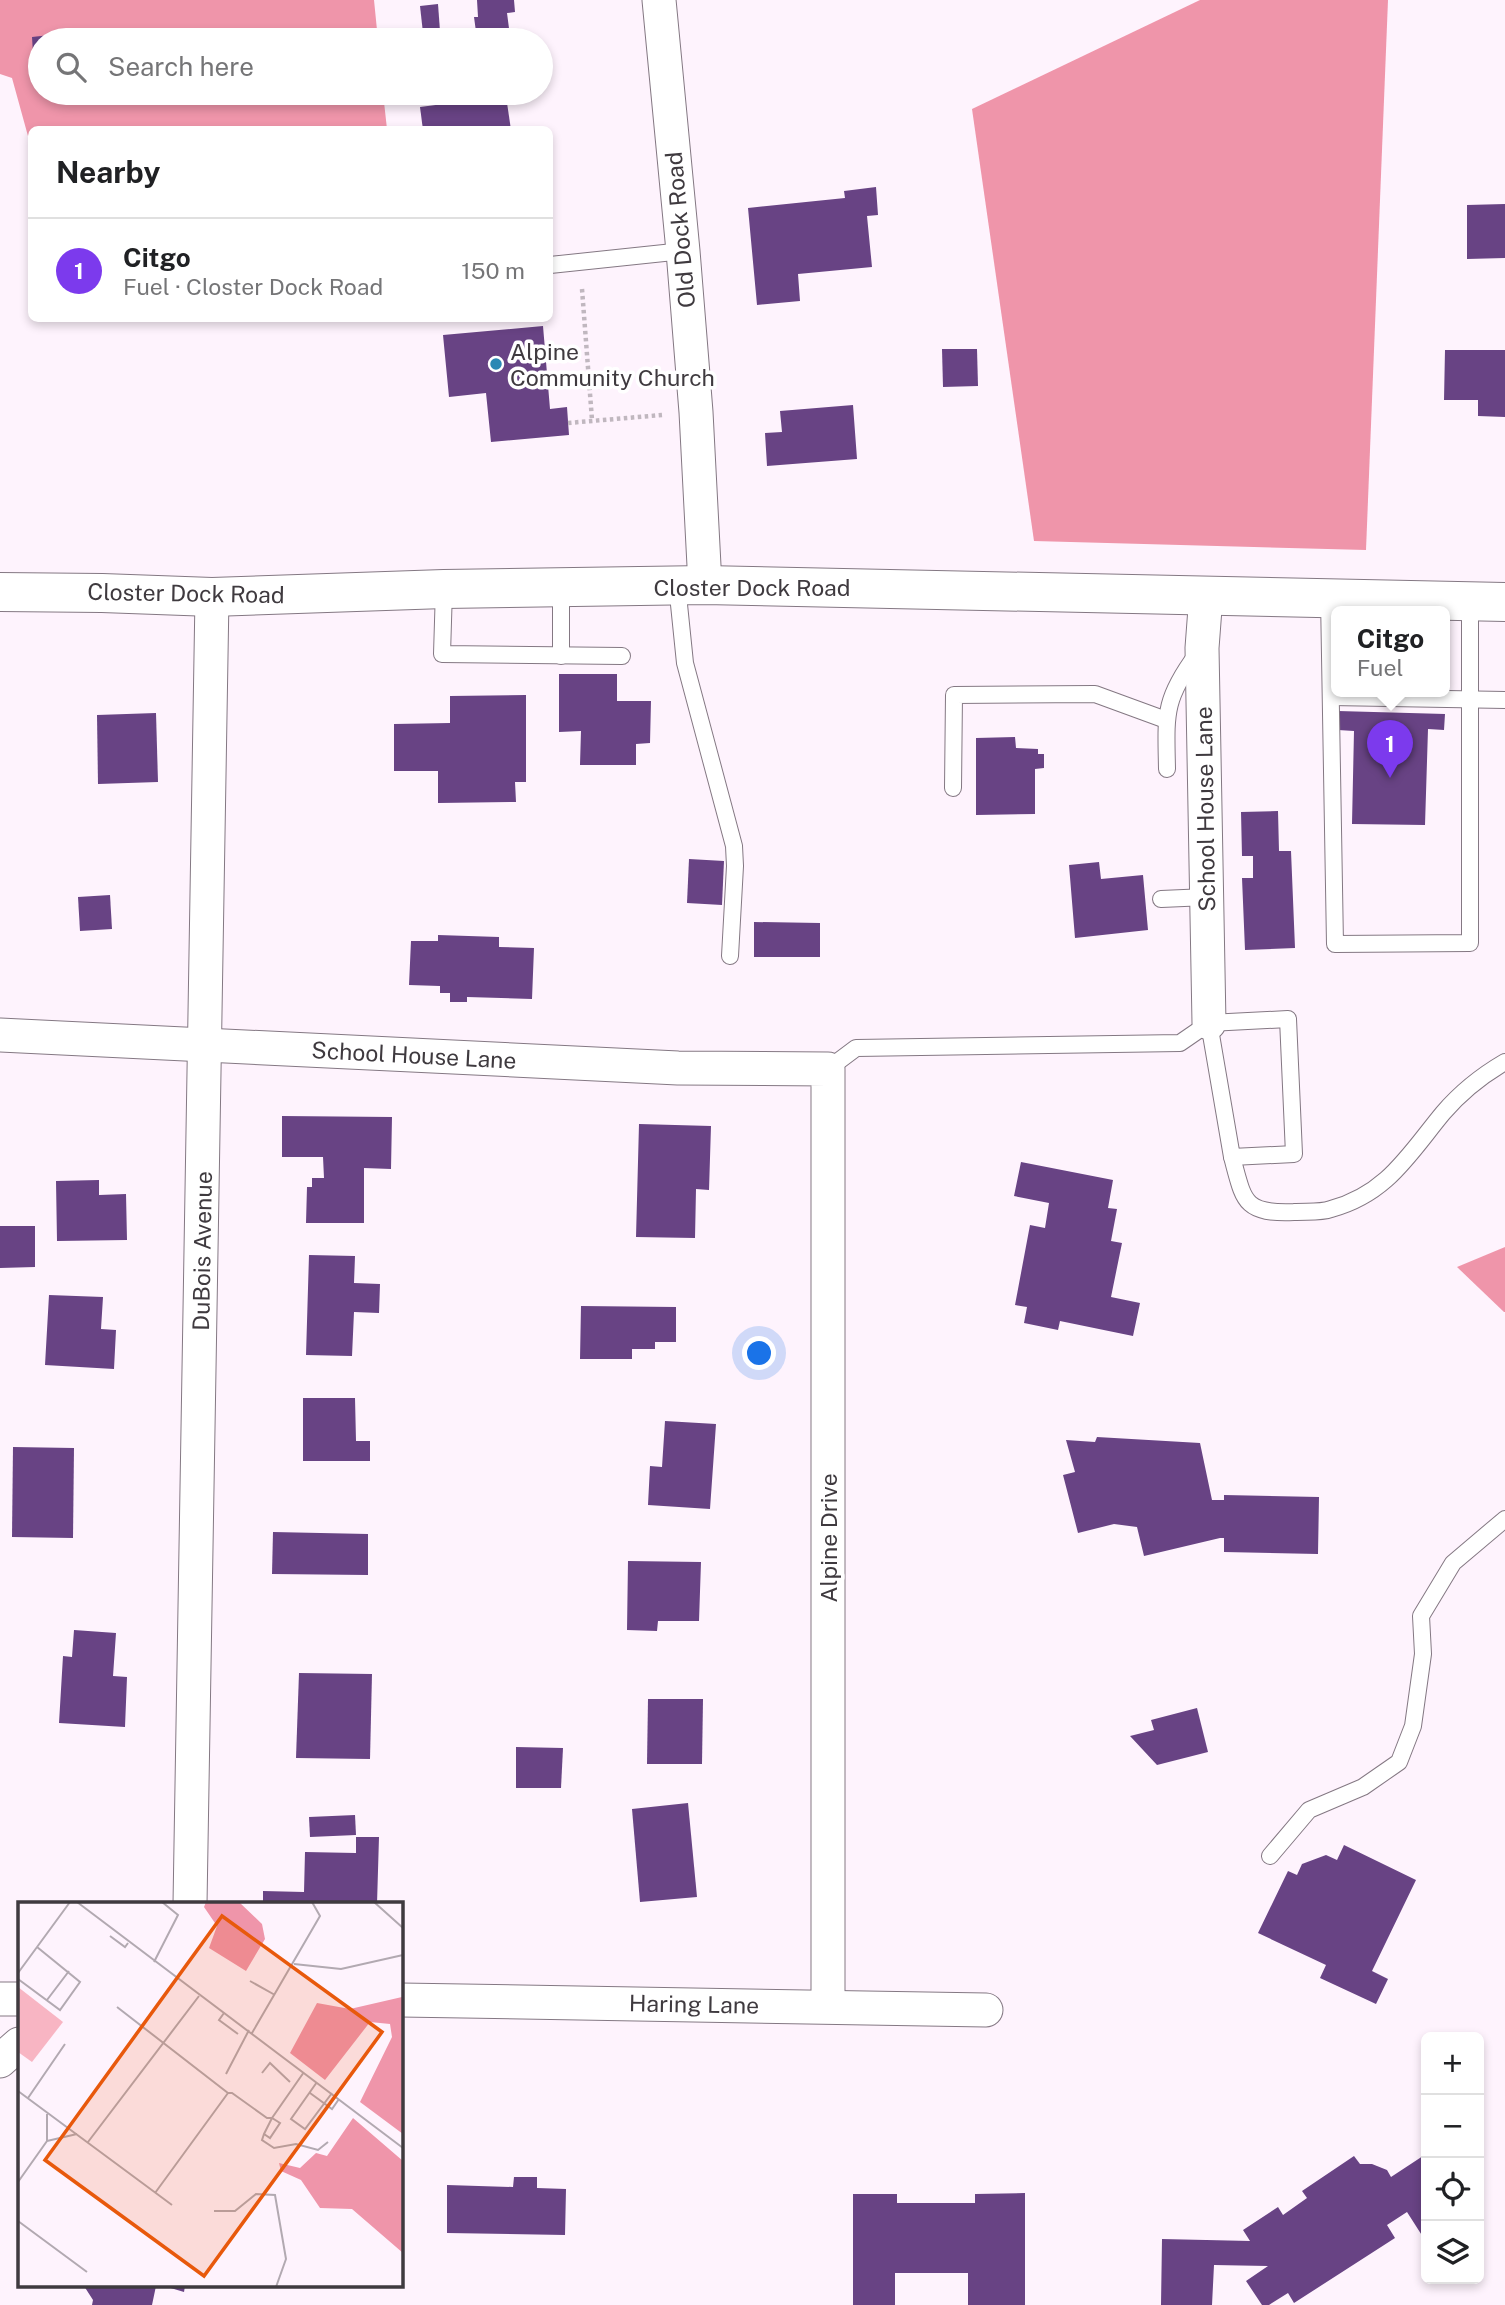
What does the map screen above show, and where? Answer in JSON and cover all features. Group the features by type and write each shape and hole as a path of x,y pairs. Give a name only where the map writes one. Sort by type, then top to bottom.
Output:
{"main road":[{"name":"Closter Dock Road","path":"0,592 212,597 444,589 691,585 1488,602"}],"street":[{"name":"Old Dock Road","path":"659,0 696,412 691,585"},
{"name":"School House Lane","path":"1206,596 1202,648 1209,1023"},
{"name":"DuBois Avenue","path":"190,1902 212,597"},
{"name":"School House Lane","path":"0,1035 678,1068 828,1069"},
{"name":"Alpine Drive","path":"828,1069 828,2006"},
{"path":"0,1999 18,1999"},
{"name":"Haring Lane","path":"402,2000 986,2010"},
{"path":"0,2061 18,2045"}],"lane":[{"path":"553,265 683,251"},
{"path":"691,585 685,663 734,846 730,956"},
{"path":"561,588 561,656"},
{"path":"444,589 442,654 622,656"},
{"path":"1329,598 1335,944 1470,943 1470,700 1488,602"},
{"path":"1167,769 1166,720 1173,691 1202,648"},
{"path":"953,788 954,695 1095,694 1166,720"},
{"path":"1331,697 1505,700"},
{"path":"1161,898 1207,897"},
{"path":"828,1069 856,1048 1180,1043 1209,1023 1288,1019 1294,1154 1232,1157"},
{"path":"1209,1023 1232,1157 1243,1196 1251,1206 1275,1213 1329,1210 1358,1200 1383,1185 1463,1092 1505,1062"},
{"path":"1270,1856 1309,1810 1363,1787 1399,1762 1413,1726 1423,1654 1421,1616 1453,1563 1505,1519"}],"path":[{"path":"580,262 592,420"},
{"path":"568,423 696,412"}],"shaded area":[{"path":"0,0 374,0 377,28 28,28 28,105 384,105 387,126 28,126 28,136 12,78 0,74"},
{"path":"1200,0 1388,0 1366,550 1034,541 972,109"},
{"path":"1505,1247 1505,1312 1504,1312 1457,1267"}],"building":[{"path":"477,0 514,0 515,12 507,13 509,28 476,28 474,17 478,17"},
{"path":"438,4 440,28 422,28 420,6"},
{"path":"507,105 510,126 422,126 420,107"},
{"path":"876,187 878,215 867,216 872,267 798,274 800,301 757,305 748,208 845,198 844,191"},
{"path":"1505,204 1505,258 1467,259 1467,205"},
{"name":"Alpine Community Church","path":"543,326 550,409 567,407 569,435 491,442 486,393 449,397 443,335"},
{"path":"942,349 977,349 978,386 943,387"},
{"path":"1445,350 1505,350 1505,417 1478,416 1478,400 1444,400"},
{"path":"853,405 857,459 767,466 765,433 782,432 780,411"},
{"path":"559,674 617,674 617,701 651,701 650,743 636,744 636,765 580,765 581,731 559,732"},
{"path":"526,695 526,782 515,782 516,802 438,803 438,771 394,771 394,724 450,723 450,696"},
{"path":"1338,711 1445,714 1444,730 1428,729 1425,825 1352,824 1354,731 1338,730"},
{"path":"156,713 158,782 98,784 97,715"},
{"path":"1015,737 1016,748 1038,749 1038,754 1044,754 1044,768 1035,769 1035,814 976,815 976,738"},
{"path":"1278,811 1279,851 1291,851 1295,948 1245,950 1242,878 1253,878 1253,856 1242,856 1241,812"},
{"path":"689,859 724,861 722,905 687,903"},
{"path":"1099,862 1101,879 1143,875 1148,930 1075,938 1069,865"},
{"path":"110,895 112,929 80,931 78,897"},
{"path":"754,922 820,923 820,957 754,957"},
{"path":"438,935 499,937 499,947 534,948 532,999 467,997 467,1002 450,1002 450,993 440,993 440,986 409,985 411,941 438,941"},
{"path":"282,1116 392,1117 391,1169 364,1168 364,1223 306,1223 307,1187 312,1187 312,1178 324,1178 323,1157 282,1157"},
{"path":"639,1124 711,1126 709,1190 696,1189 695,1238 636,1237"},
{"path":"1021,1162 1113,1180 1108,1208 1117,1209 1111,1241 1122,1243 1111,1297 1140,1303 1133,1336 1060,1321 1058,1330 1024,1323 1027,1307 1015,1305 1030,1225 1045,1228 1049,1203 1014,1196"},
{"path":"99,1180 99,1195 126,1194 127,1240 57,1241 56,1181"},
{"path":"0,1226 35,1226 35,1267 0,1268"},
{"path":"309,1255 355,1256 354,1283 380,1284 379,1313 354,1312 352,1356 306,1355"},
{"path":"49,1295 103,1297 101,1329 116,1330 114,1369 45,1365"},
{"path":"581,1306 676,1307 676,1342 655,1342 655,1349 632,1349 632,1359 580,1359"},
{"path":"303,1398 355,1398 356,1441 370,1441 370,1461 303,1461"},
{"path":"665,1421 716,1424 710,1509 648,1505 650,1466 662,1467"},
{"path":"1097,1437 1200,1443 1212,1500 1224,1500 1224,1495 1319,1497 1318,1554 1224,1552 1224,1538 1220,1538 1144,1556 1137,1527 1114,1524 1078,1533 1063,1475 1075,1472 1066,1440 1095,1442"},
{"path":"13,1447 74,1448 73,1538 12,1537"},
{"path":"273,1532 368,1534 368,1575 272,1574"},
{"path":"628,1561 701,1562 699,1621 658,1621 657,1631 627,1630"},
{"path":"74,1630 116,1633 113,1676 127,1677 125,1727 59,1723 63,1656 72,1657"},
{"path":"299,1673 372,1674 370,1759 296,1758"},
{"path":"648,1699 703,1699 702,1764 647,1764"},
{"path":"1197,1708 1208,1752 1157,1765 1130,1736 1154,1730 1151,1720"},
{"path":"516,1747 563,1748 561,1788 516,1788"},
{"path":"688,1803 697,1897 640,1902 632,1809"},
{"path":"355,1815 356,1835 310,1837 309,1817"},
{"path":"356,1837 379,1837 377,1902 263,1902 263,1891 304,1892 305,1852 356,1853"},
{"path":"1344,1845 1416,1880 1372,1971 1388,1979 1376,2004 1320,1978 1326,1965 1258,1933 1288,1871 1297,1875 1302,1864 1326,1855 1337,1860"},
{"path":"1354,2156 1360,2164 1372,2164 1387,2170 1391,2177 1421,2157 1421,2234 1407,2212 1387,2225 1395,2238 1294,2303 1288,2293 1269,2305 1262,2305 1246,2281 1268,2266 1214,2265 1212,2305 1161,2305 1162,2239 1250,2241 1243,2230 1278,2207 1283,2215 1307,2198 1302,2191"},
{"path":"514,2177 537,2177 537,2188 566,2189 565,2235 447,2233 447,2185 513,2187"},
{"path":"1025,2193 1025,2305 968,2305 968,2273 895,2273 895,2305 853,2305 853,2194 897,2194 897,2203 975,2203 975,2194"},
{"path":"85,2288 156,2288 152,2305 92,2305 93,2300"}],"place":[{"name":"Alpine Community Church","path":"496,364"},
{"name":"Citgo","path":"1390,778"}]}
